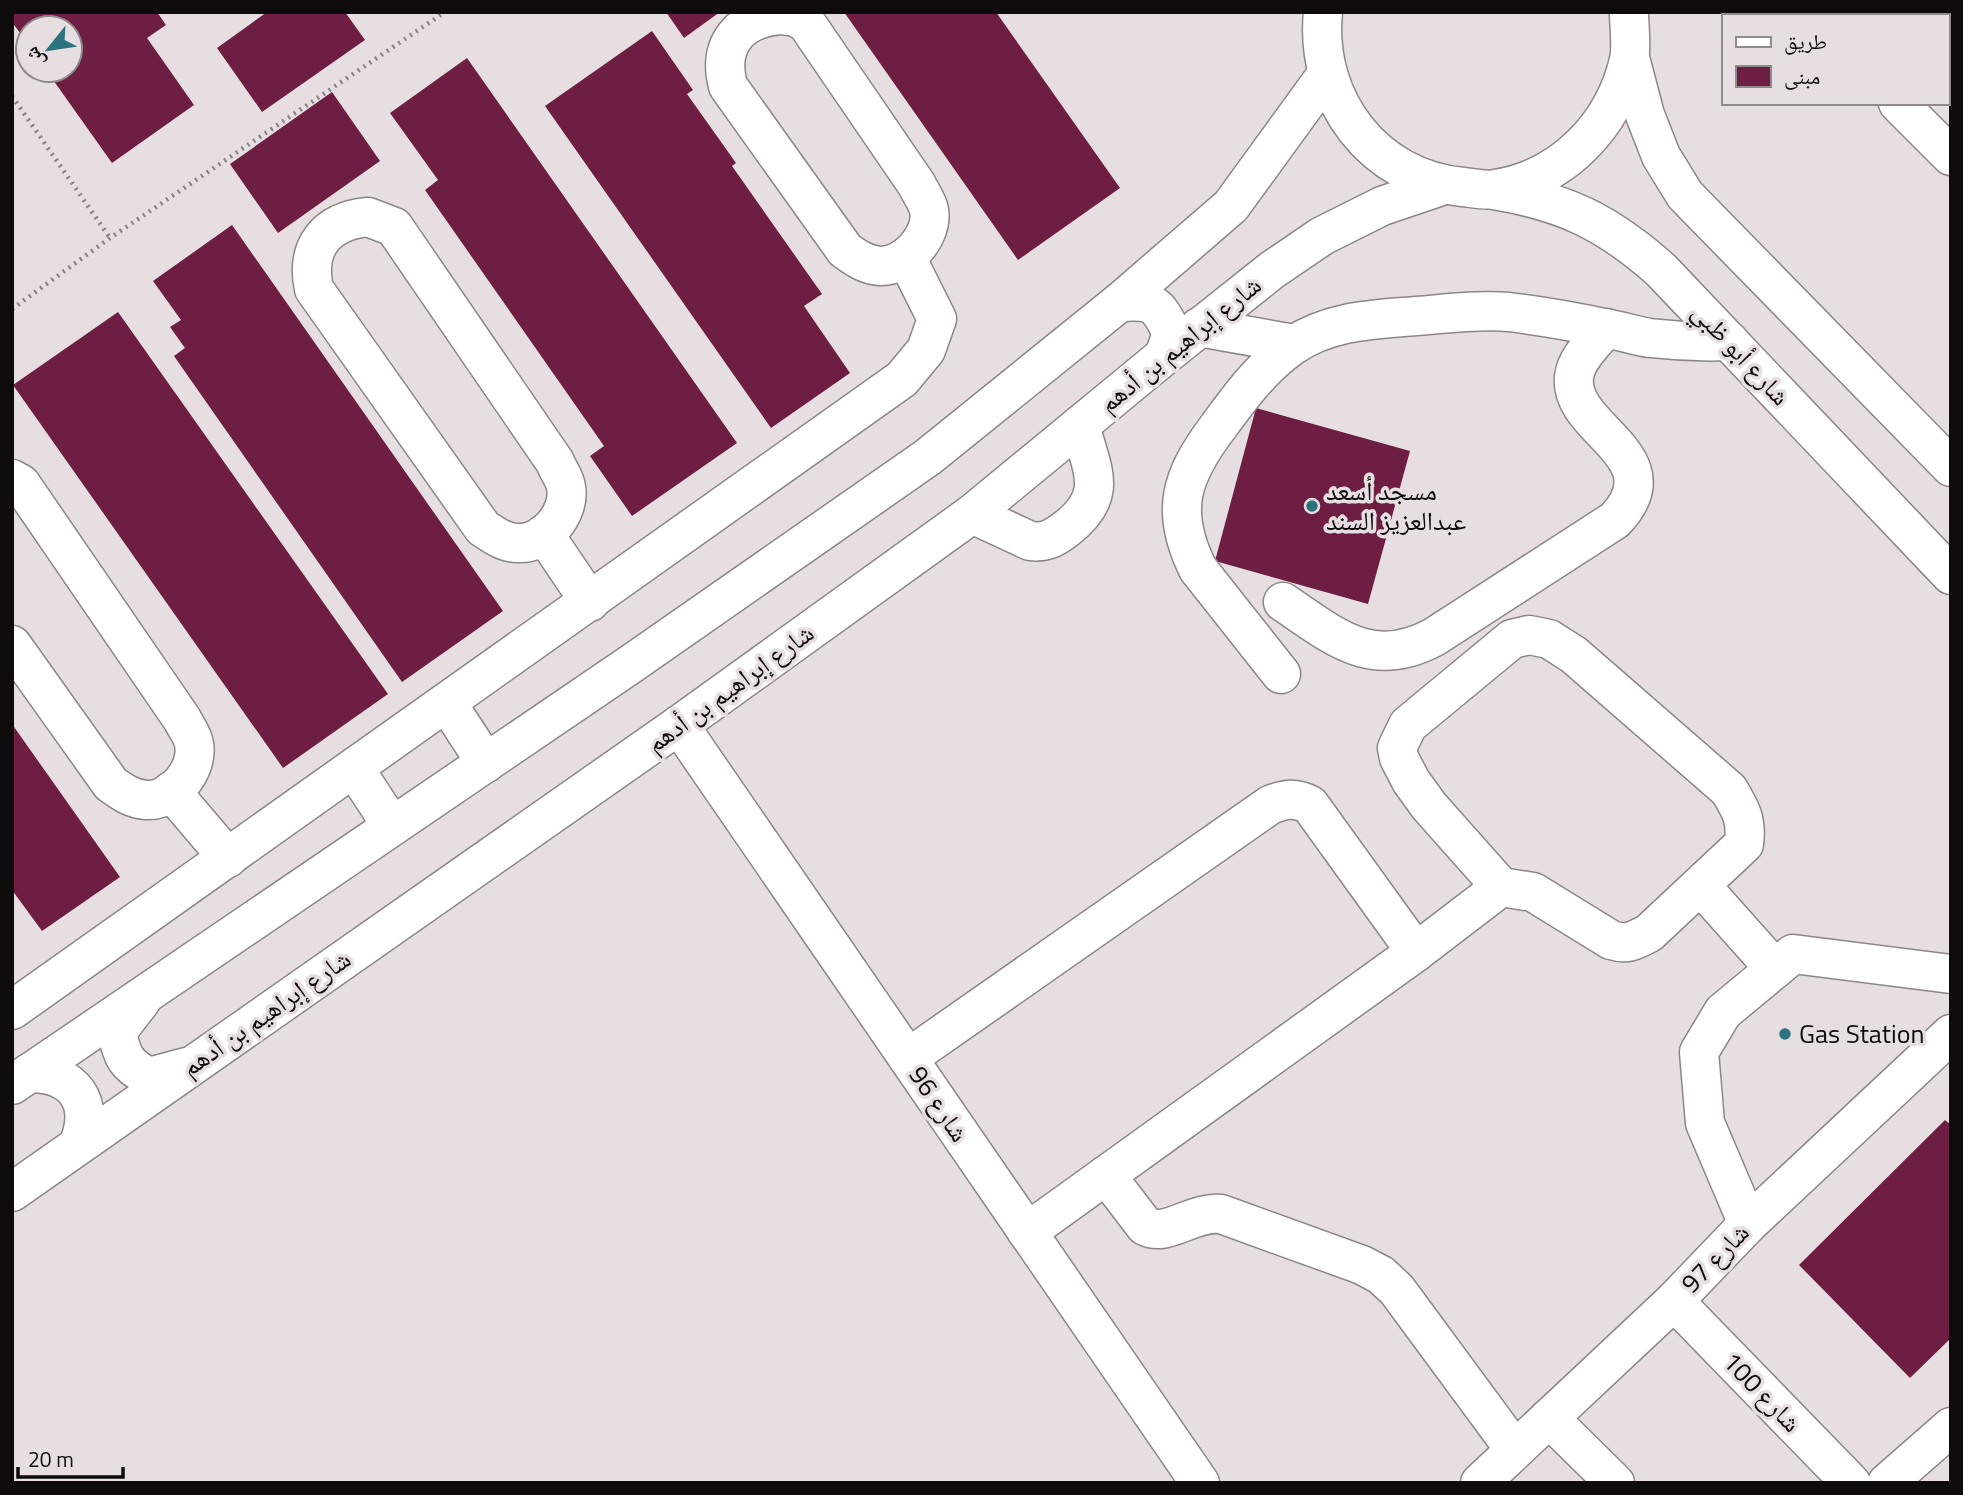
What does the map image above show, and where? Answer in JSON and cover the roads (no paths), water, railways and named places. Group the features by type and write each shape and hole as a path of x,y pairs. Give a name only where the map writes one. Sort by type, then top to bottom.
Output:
{"street":[{"path":"1324,12 1321,36 1327,74 1343,113 1370,146 1404,171 1444,185"},
{"path":"1629,12 1630,58 1646,115 1661,156 1685,195 1951,467"},
{"path":"781,15 807,24 917,185 929,209 929,227 925,238 906,257 891,265 879,266 862,262 845,250 728,86 725,58 731,40 744,26 764,16 781,15"},
{"path":"1494,190 1542,175 1583,146 1614,106 1630,58"},
{"path":"20,1079 392,827 928,457 1120,302 1231,206 1327,74"},
{"path":"1900,105 1951,156"},
{"name":"شارع أبو ظبي","path":"1444,185 1531,196 1567,208 1601,224 1633,245 1661,270 1951,575"},
{"name":"شارع إبراهيم بن أدهم","path":"12,1192 678,725 972,514 1272,270 1322,236 1382,206 1444,185"},
{"path":"368,218 394,227 555,462 566,487 566,505 563,515 544,534 529,542 517,544 500,539 483,528 314,289 311,262 318,243 330,229 350,219 368,218"},
{"path":"12,1010 902,379 926,350 937,319 906,257"},
{"path":"1120,302 1144,300 1160,310 1172,332 1164,356"},
{"path":"1281,674 1198,569 1183,532 1181,512 1189,471 1199,452 1252,382 1294,344 1322,330 1352,321 1482,312 1508,312 1606,328 1647,338 1688,342 1729,341"},
{"path":"1199,327 1294,344"},
{"path":"1283,602 1340,640 1360,649 1399,651 1434,637 1615,520 1625,510 1632,496 1630,466 1623,453 1578,400 1574,388 1578,364 1606,328"},
{"path":"972,514 1030,541 1039,542 1049,540 1078,520 1086,511 1095,488 1080,425"},
{"path":"12,479 21,484 182,719 194,743 191,773 171,791 157,799 145,800 127,796 111,784 12,645"},
{"path":"544,534 590,602"},
{"path":"1529,635 1549,639 1574,655 1729,790 1740,808 1746,826 1744,844 1701,886 1648,933 1624,944 1611,940 1532,892 1501,887 1410,781 1397,748 1408,725 1512,639 1529,635"},
{"path":"447,703 486,762"},
{"name":"شارع 96","path":"678,725 1200,1483"},
{"path":"354,768 392,827"},
{"path":"171,791 228,858"},
{"path":"908,1058 1270,804 1285,799 1300,800 1310,805 1416,952"},
{"path":"1701,886 1775,969"},
{"path":"1027,1232 1416,952 1501,887"},
{"path":"1748,1224 1705,1123 1699,1052 1723,1012 1793,954 1951,974"},
{"path":"146,993 117,1032 121,1053 133,1069 149,1077 192,1065"},
{"name":"شارع 97","path":"1480,1483 1674,1301 1748,1224 1951,1034"},
{"path":"20,1079 47,1073 64,1079 77,1092 85,1108 85,1126 79,1143"},
{"path":"1106,1175 1145,1226 1153,1231 1162,1231 1202,1214 1221,1214 1362,1265 1381,1275 1396,1290 1515,1450"},
{"name":"شارع 100","path":"1674,1301 1830,1476"},
{"path":"1549,1418 1615,1483"},
{"path":"1887,1483 1951,1427"}],"place":[{"name":"مسجد أسعد عبدالعزيز السند","path":"1312,506"},
{"name":"Gas Station","path":"1785,1034"}]}
